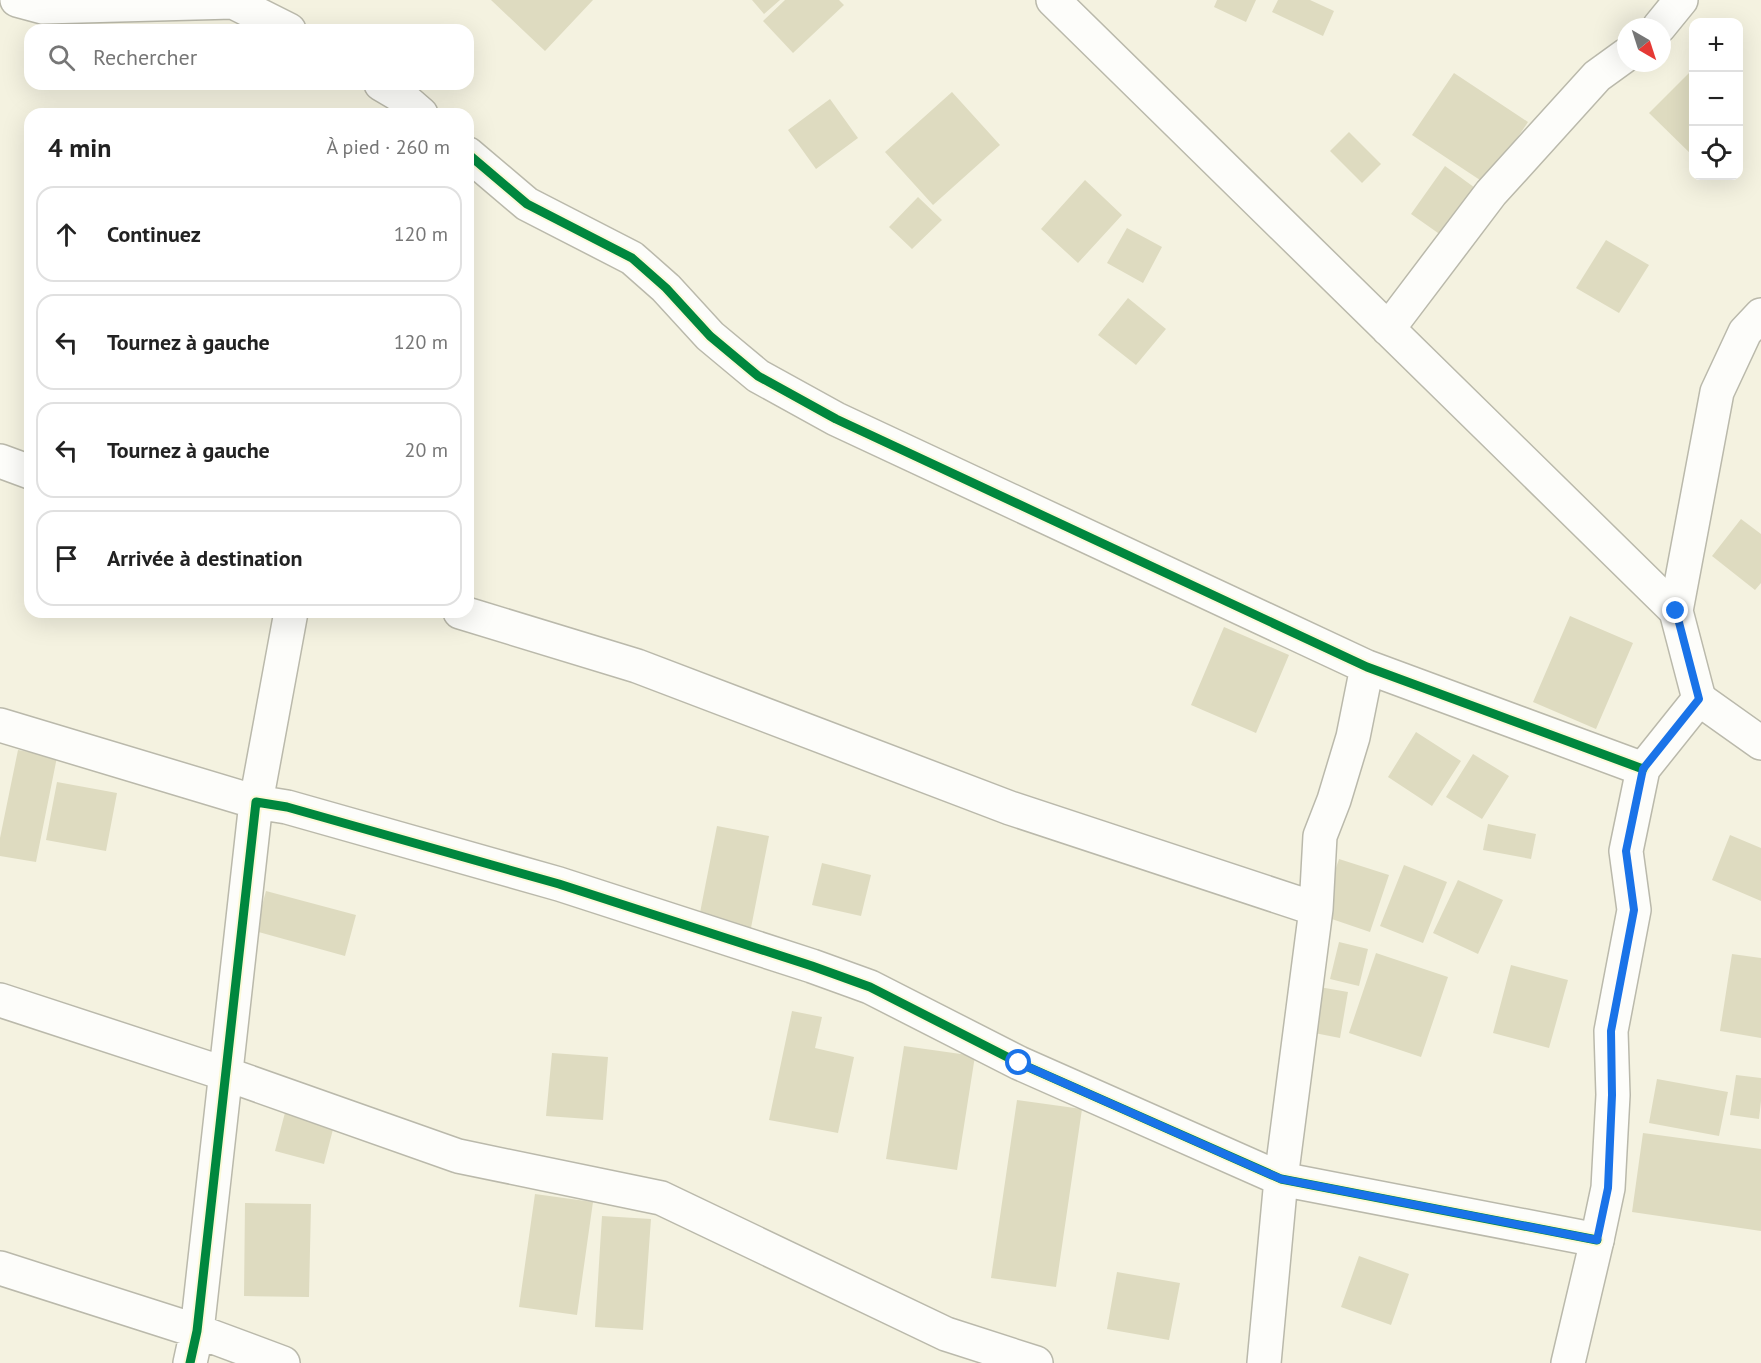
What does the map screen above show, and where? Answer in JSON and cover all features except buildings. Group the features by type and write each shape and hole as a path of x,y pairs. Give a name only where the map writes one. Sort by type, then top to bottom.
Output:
{"street":[{"path":"17,0 44,7 233,2 277,24"},
{"path":"1053,0 1676,611"},
{"path":"1666,18 1681,0"},
{"path":"1388,329 1491,194 1597,76 1617,62"},
{"path":"474,159 527,204 632,258 666,288 710,336 758,376 836,418 1367,667 1643,769"},
{"path":"1761,315 1746,333 1717,392 1676,611 1699,699 1761,743"},
{"path":"0,461 24,470"},
{"path":"474,616 637,666 1010,808 1316,909"},
{"path":"190,1363 197,1331 256,802 290,618"},
{"path":"1264,1363 1281,1179 1316,909 1320,836 1334,800 1353,737 1367,667"},
{"path":"1569,1363 1608,1188 1612,1095 1611,1031 1634,910 1626,851 1643,769 1699,699"},
{"path":"0,725 256,802 287,807 559,884 812,966 870,987 1019,1063 1281,1179 1597,1240"},
{"path":"0,1000 226,1074 458,1156 661,1198 946,1334 1036,1363"},
{"path":"0,1268 197,1331 283,1363"}],"cycle path":[{"path":"474,159 527,204 632,258 666,288 710,336 758,376 836,419 1367,667 1643,769"},
{"path":"190,1363 197,1331 256,802 287,807 559,884 870,987 1019,1063 1281,1179 1597,1240"}],"route":[{"path":"1019,1063 1281,1179 1597,1240 1608,1188 1612,1095 1611,1031 1634,910 1626,851 1643,769 1699,699 1676,611"}]}
